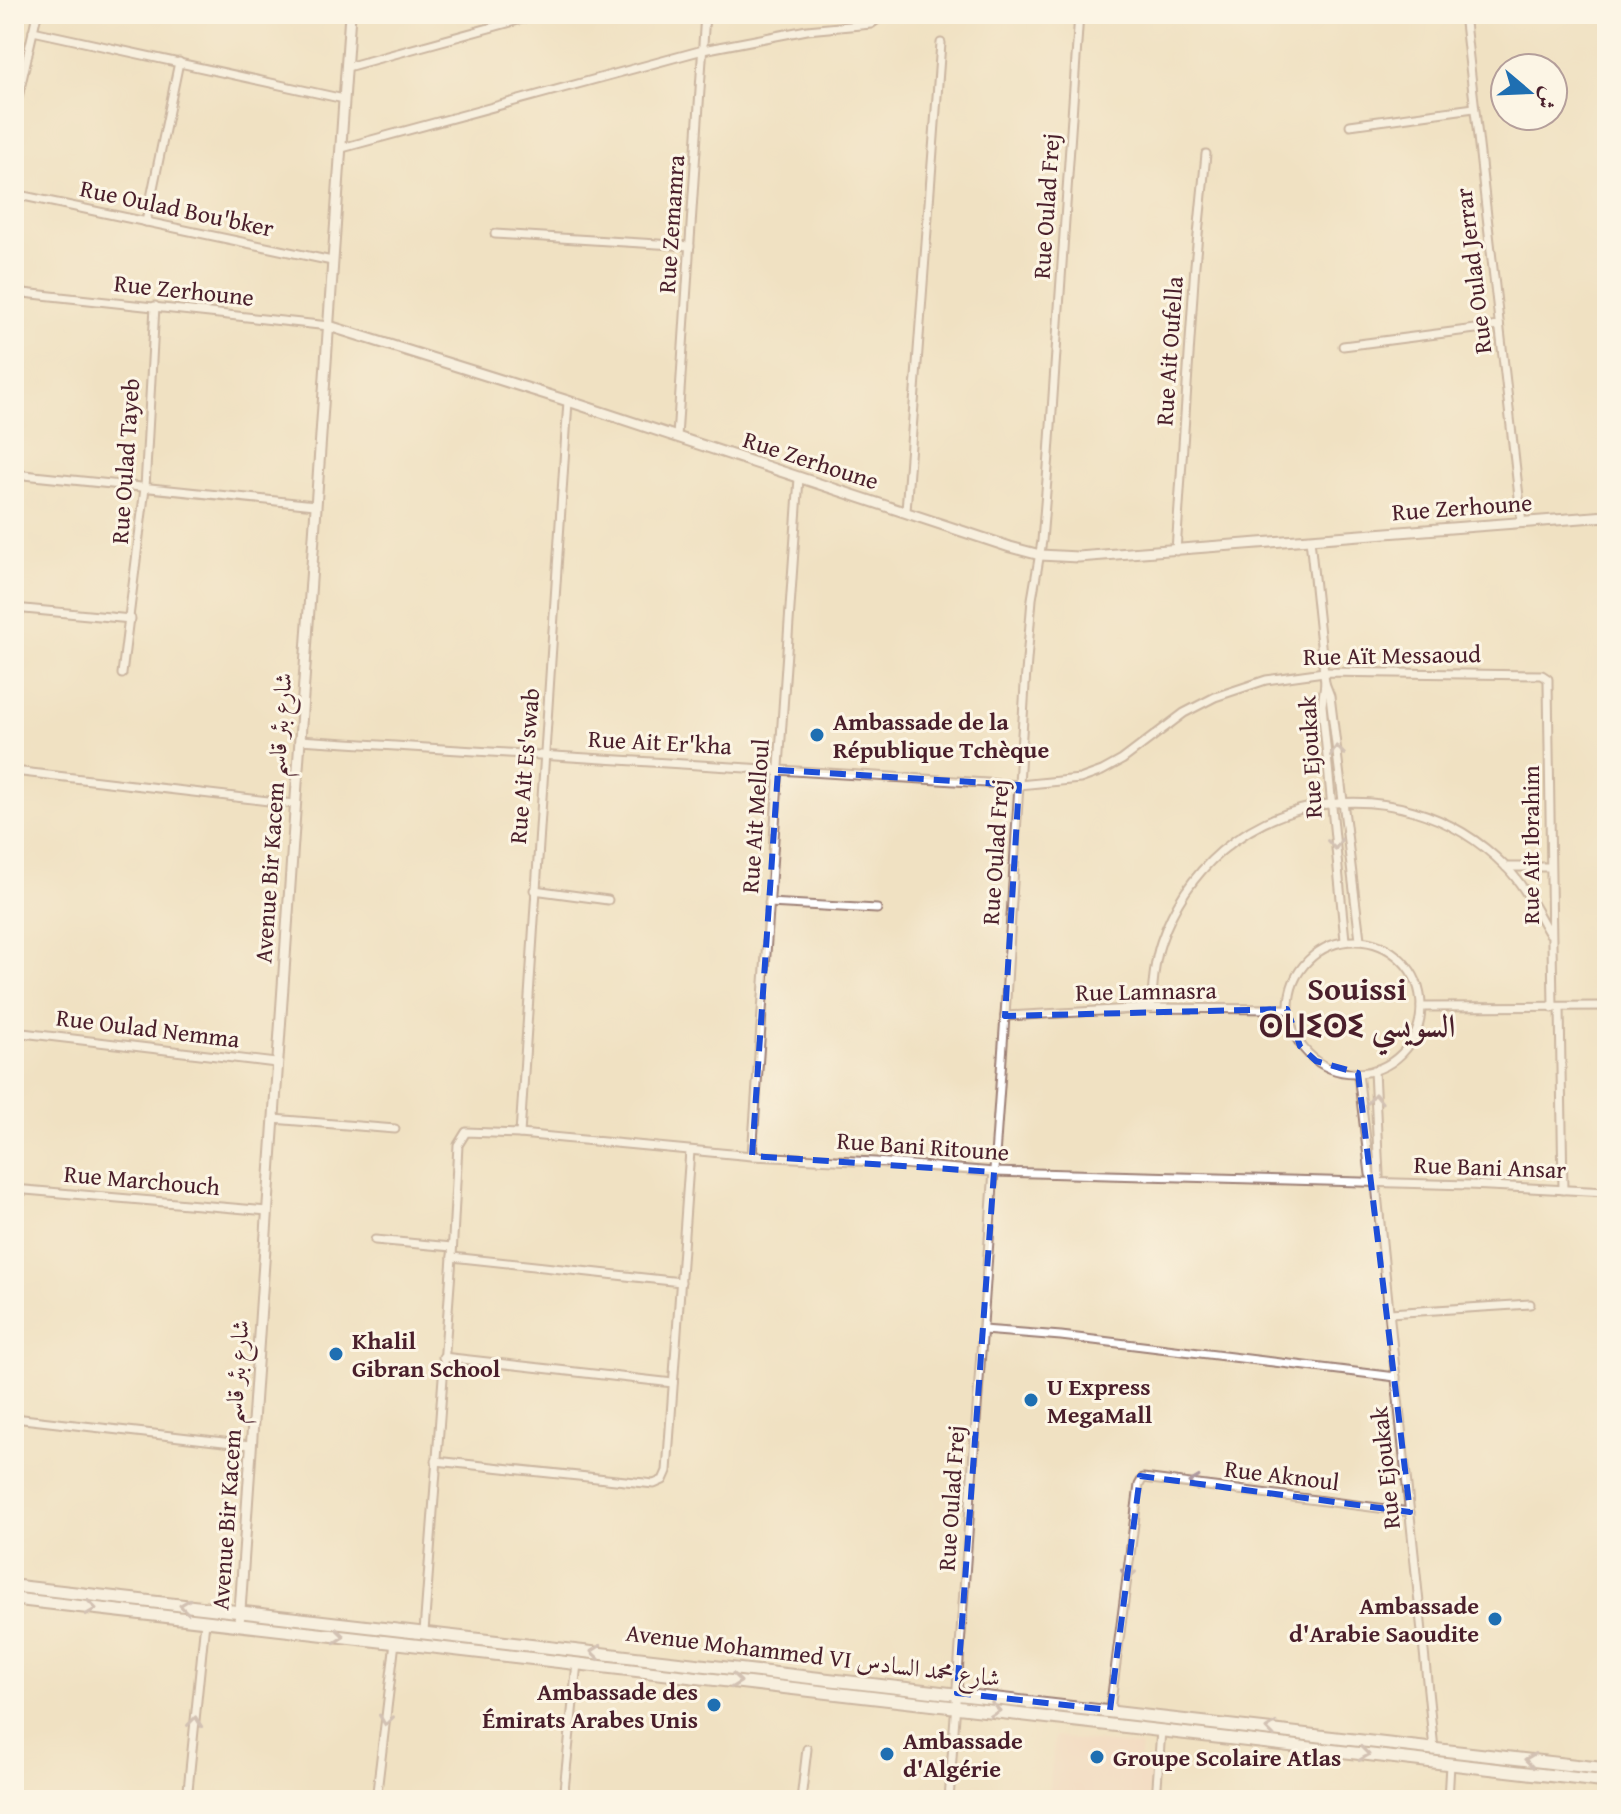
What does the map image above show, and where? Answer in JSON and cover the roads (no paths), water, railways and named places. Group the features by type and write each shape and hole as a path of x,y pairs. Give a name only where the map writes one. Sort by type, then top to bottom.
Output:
{"main road":[{"name":"Avenue Mohammed VI شارع محمد السادس","path":"14,1586 424,1632 957,1699 1161,1730 1607,1782"},
{"name":"Avenue Mohammed VI شارع محمد السادس","path":"14,1599 577,1663 957,1699 1110,1710 1607,1769"}],"street":[{"path":"14,115 37,14"},
{"name":"Avenue Bir Kacem شارع بئر قاسم","path":"239,1625 350,14"},
{"path":"347,67 509,18 540,14"},
{"name":"Rue Zemamra","path":"677,437 705,14"},
{"path":"342,148 703,50 807,30 871,24 880,14"},
{"name":"Rue Oulad Frej","path":"949,1800 1032,599 1040,555 1049,455 1079,14"},
{"name":"Rue Oulad Jerrar","path":"1464,14 1522,523"},
{"path":"33,31 344,99"},
{"path":"906,511 941,43"},
{"path":"146,222 179,62"},
{"path":"1350,125 1474,108"},
{"name":"Rue Ait Oufella","path":"1176,551 1195,265 1206,154"},
{"name":"Rue Oulad Bou'bker","path":"14,194 332,261"},
{"path":"495,234 690,246"},
{"name":"Rue Zerhoune","path":"14,292 329,326 1040,555 1078,557 1176,551 1607,516"},
{"name":"Rue Oulad Tayeb","path":"122,674 145,488 155,306"},
{"path":"1343,346 1499,326"},
{"name":"Rue Ait Es'swab","path":"520,1134 568,401"},
{"path":"14,474 315,505"},
{"name":"Rue Ait Melloul","path":"752,1156 799,478"},
{"name":"Rue Ejoukak","path":"1310,539 1325,683 1322,705 1345,940"},
{"path":"14,608 131,619"},
{"name":"Rue Aït Messaoud","path":"1019,785 1080,779 1102,771 1122,760 1184,713 1215,697 1266,680 1324,672 1542,675 1548,683"},
{"name":"Rue Ejoukak","path":"1325,683 1330,696 1360,939"},
{"name":"Rue Ait Ibrahim","path":"1548,683 1550,935 1563,1190"},
{"name":"Rue Ait Er'kha","path":"299,740 1019,785"},
{"path":"14,771 294,804"},
{"path":"1151,1008 1154,967 1161,941 1187,890 1204,868 1232,842 1256,826 1292,811 1331,802 1400,806 1424,813 1466,834 1506,867 1526,893 1550,935"},
{"path":"1506,867 1550,867"},
{"path":"534,890 608,900"},
{"path":"769,903 877,909"},
{"path":"1360,939 1381,945 1397,955 1409,968 1417,985 1421,1007 1414,1037 1404,1052 1390,1063 1358,1073 1336,1071 1316,1061 1300,1046 1287,1009 1293,980 1307,960 1326,946 1360,939"},
{"path":"1421,1007 1607,1006"},
{"name":"Rue Lamnasra","path":"1005,1016 1151,1008 1287,1009"},
{"name":"Rue Oulad Nemma","path":"14,1032 276,1063"},
{"name":"Rue Ejoukak","path":"1374,1070 1379,1176 1374,1184"},
{"name":"Rue Ejoukak","path":"1358,1073 1389,1313 1434,1749"},
{"path":"273,1119 395,1129"},
{"name":"Rue Bani Ritoune","path":"452,1252 458,1145 466,1132 474,1130 690,1151 994,1172 1374,1184"},
{"path":"436,1461 659,1483 667,1471 690,1151"},
{"name":"Rue Bani Ansar","path":"1374,1184 1607,1192"},
{"name":"Rue Marchouch","path":"14,1189 267,1211"},
{"path":"375,1240 681,1282"},
{"path":"424,1632 452,1252"},
{"path":"1389,1313 1530,1304"},
{"path":"983,1330 1061,1336 1396,1377"},
{"path":"443,1357 673,1383"},
{"path":"14,1418 250,1445"},
{"name":"Rue Aknoul","path":"1110,1710 1139,1485 1143,1478 1410,1512"},
{"path":"187,1800 205,1621"},
{"path":"376,1800 395,1642"},
{"path":"563,1800 577,1663"},
{"path":"1156,1800 1161,1730"},
{"path":"801,1800 807,1749"},
{"path":"1448,1800 1450,1764"}],"place":[{"name":"Ambassade de la République Tchèque","path":"817,735"},
{"name":"Khalil Gibran School","path":"336,1354"},
{"name":"U Express MegaMall","path":"1031,1400"},
{"name":"Ambassade d'Arabie Saoudite","path":"1495,1619"},
{"name":"Ambassade des Émirats Arabes Unis","path":"714,1705"},
{"name":"Ambassade d'Algérie","path":"887,1754"},
{"name":"Groupe Scolaire Atlas","path":"1097,1757"}],"district":[{"name":"Souissi ⵙⵡⵉⵙⵉ السويسي","path":"1357,1006"}]}
